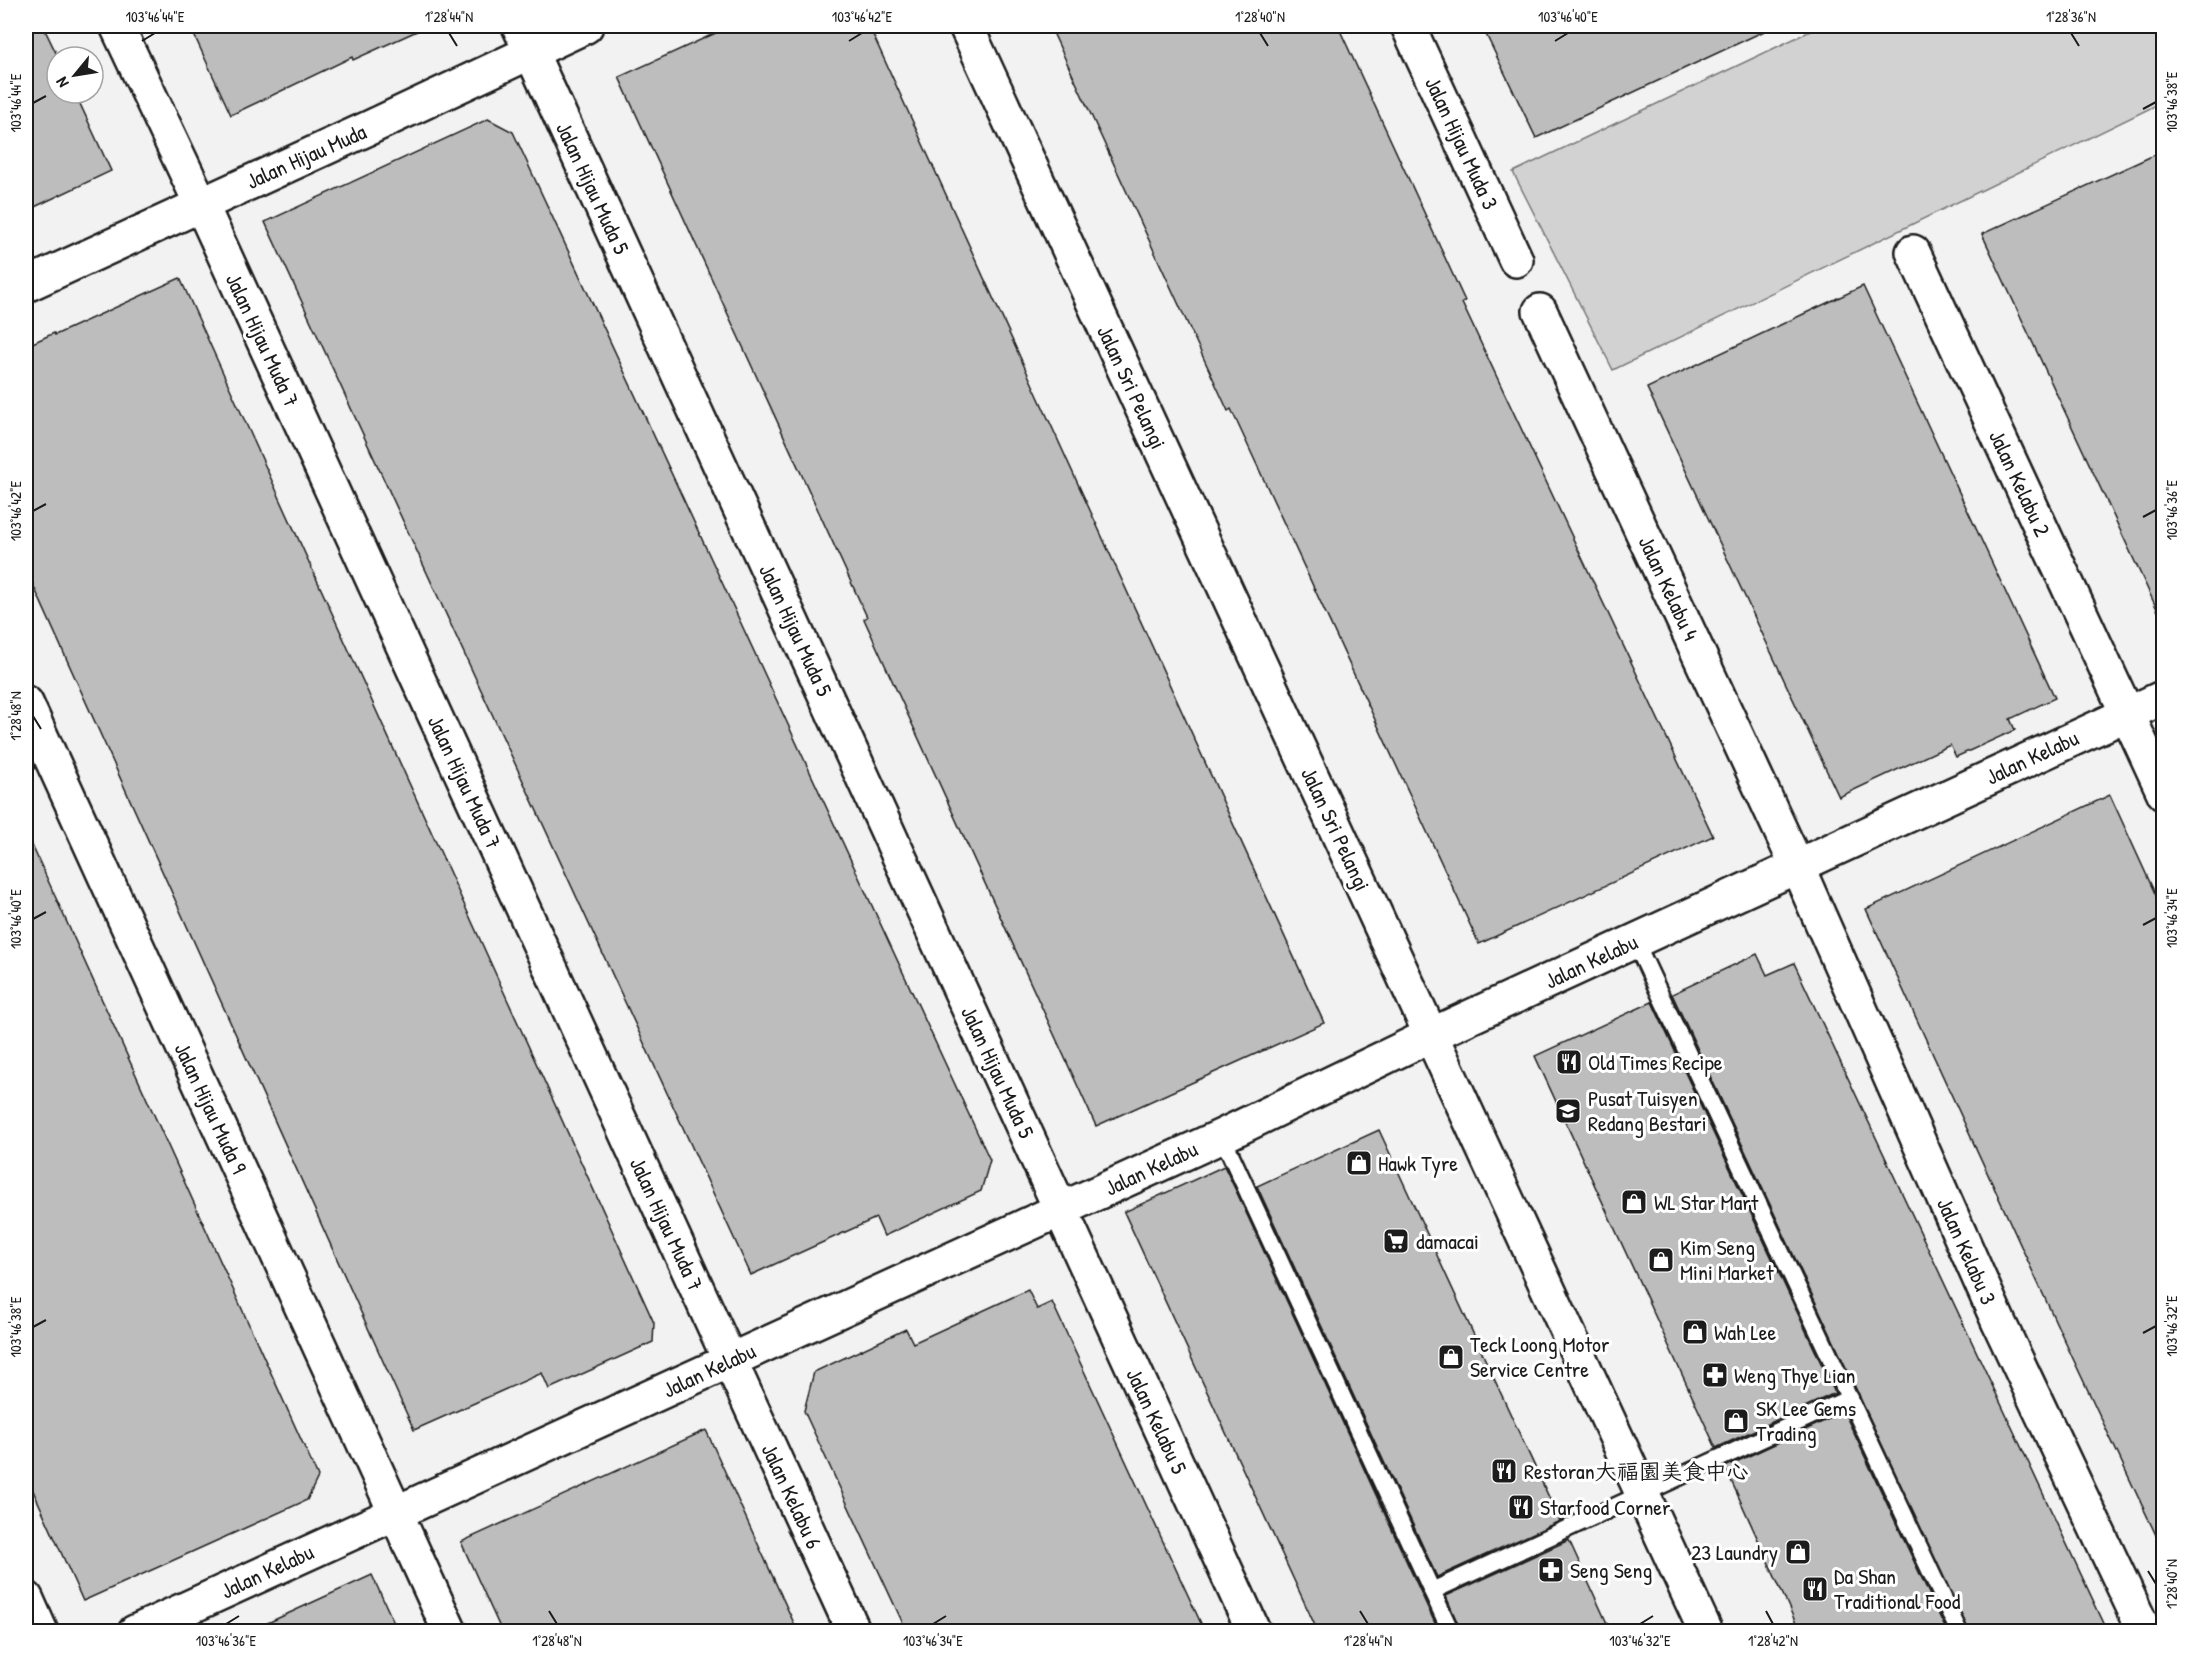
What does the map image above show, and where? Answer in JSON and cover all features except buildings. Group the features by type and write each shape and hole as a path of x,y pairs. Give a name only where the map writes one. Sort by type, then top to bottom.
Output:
{"street":[{"name":"Jalan Hijau Muda 7","path":"117,26 201,204 730,1360"},
{"name":"Jalan Hijau Muda","path":"26,285 371,127 525,38 586,26"},
{"name":"Jalan Sri Pelangi","path":"966,26 1644,1493 1706,1632"},
{"name":"Jalan Hijau Muda 3","path":"1408,26 1516,261"},
{"name":"Jalan Hijau Muda 5","path":"525,38 1061,1210"},
{"name":"Jalan Kelabu 2","path":"1913,252 2163,793"},
{"name":"Jalan Kelabu 4","path":"1540,311 1797,866"},
{"name":"Jalan Kelabu","path":"135,1632 1222,1136 1431,1035 2163,697"},
{"name":"Jalan Hijau Muda 9","path":"26,703 450,1632"},
{"name":"Jalan Kelabu 3","path":"1797,866 1999,1323 2145,1632"},
{"name":"Jalan Kelabu 5","path":"1061,1210 1254,1632"},
{"name":"Jalan Kelabu 6","path":"730,1360 854,1632"},
{"path":"26,1598 41,1632"}],"lane":[{"path":"1635,941 1959,1632"},
{"path":"1222,1136 1451,1632"},
{"path":"1432,1591 1850,1398"}],"shaded area":[{"path":"1821,26 2163,26 2163,102 1613,370 1513,172"}],"place":[{"name":"Old Times Recipe","path":"1569,1062"},
{"name":"Pusat Tuisyen Redang Bestari","path":"1568,1111"},
{"name":"Hawk Tyre","path":"1359,1163"},
{"name":"WL Star Mart","path":"1634,1202"},
{"name":"damacai","path":"1396,1241"},
{"name":"Kim Seng Mini Market","path":"1661,1260"},
{"name":"Wah Lee","path":"1695,1332"},
{"name":"Teck Loong Motor Service Centre","path":"1451,1357"},
{"name":"Weng Thye Lian","path":"1715,1375"},
{"name":"SK Lee Gems Trading","path":"1736,1421"},
{"name":"Restoran大福園美食中心","path":"1504,1471"},
{"name":"Starfood Corner","path":"1521,1507"},
{"name":"23 Laundry","path":"1798,1552"},
{"name":"Seng Seng","path":"1551,1570"},
{"name":"Da Shan Traditional Food","path":"1815,1589"}]}
